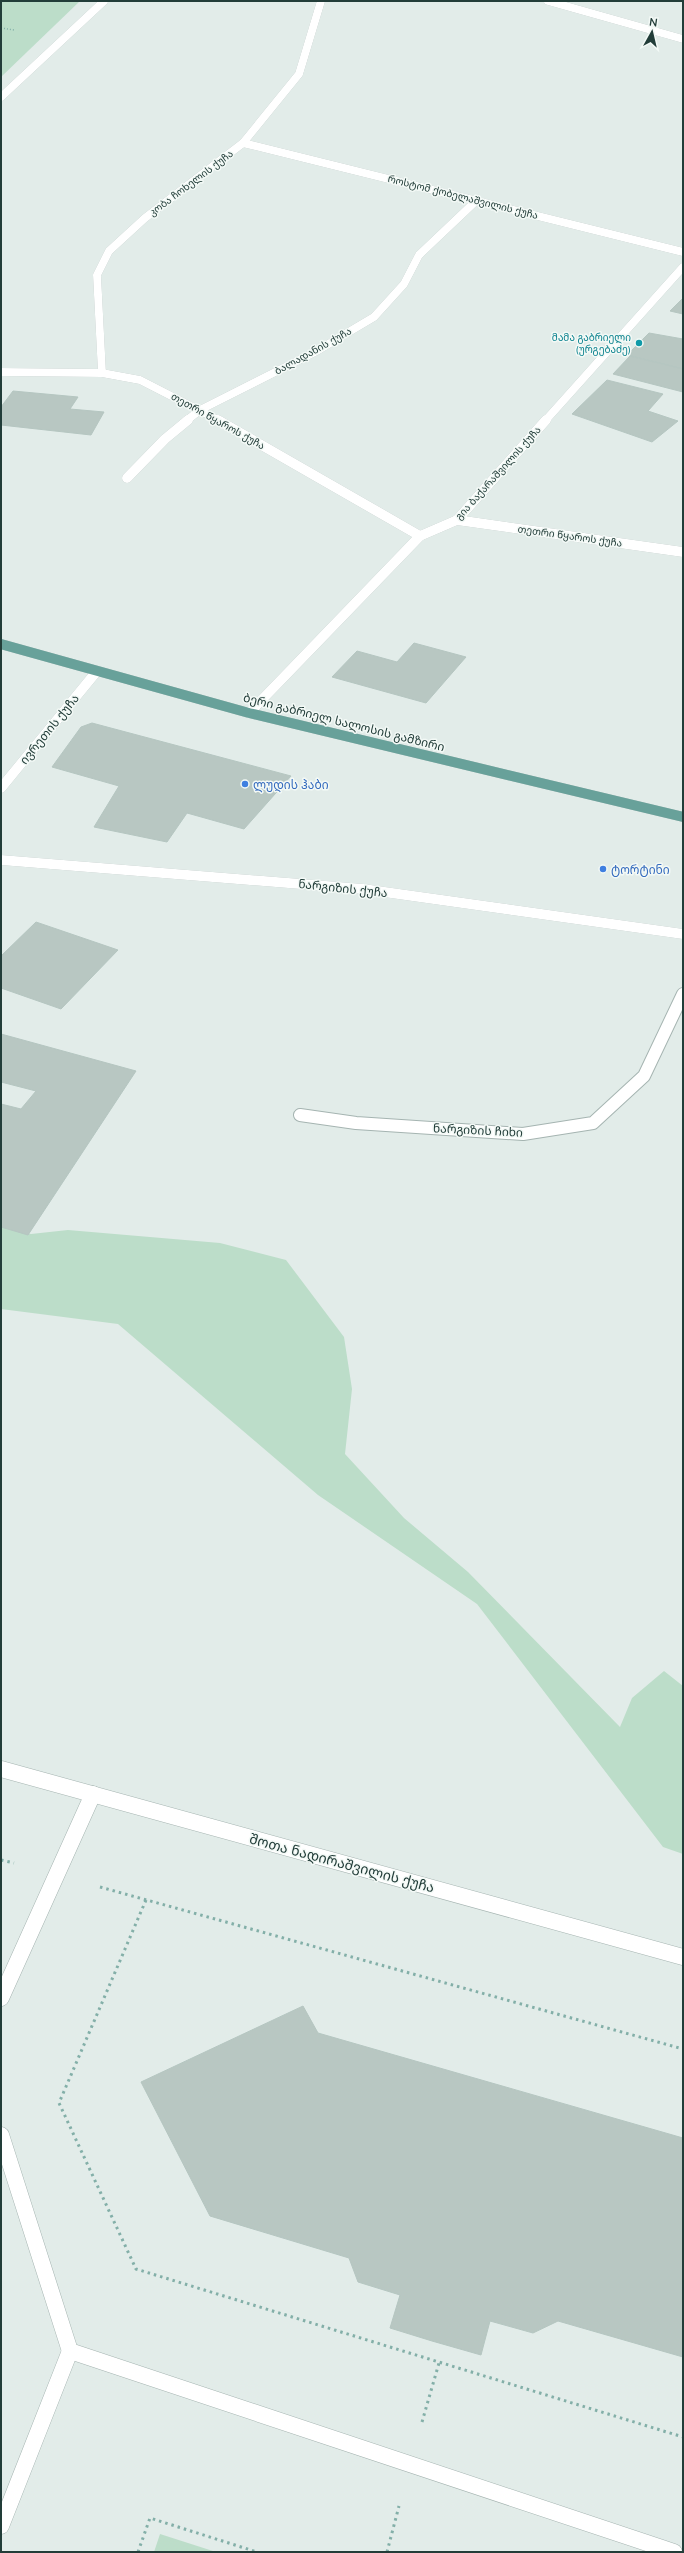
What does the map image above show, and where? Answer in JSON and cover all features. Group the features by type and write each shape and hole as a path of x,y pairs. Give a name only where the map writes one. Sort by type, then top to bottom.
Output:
{"main road":[{"name":"ბერი გაბრიელ სალოსის გამზირი","path":"1,644 249,713 683,817"}],"street":[{"path":"1,97 104,1"},
{"name":"კობა ჩოხელის ქუჩა","path":"102,373 97,274 110,252 145,218 244,143 299,74 321,1"},
{"path":"548,1 683,39"},
{"name":"როსტომ ქობელაშვილის ქუჩა","path":"244,143 683,252"},
{"name":"ბალადანის ქუჩა","path":"127,478 165,439 200,410 315,352 374,317 404,284 419,256 477,200"},
{"name":"გია ბაქარაშვილის ქუჩა","path":"249,713 420,536 457,520 683,267"},
{"name":"თეთრი წყაროს ქუჩა","path":"2,374 102,373 140,380 200,410 420,536"},
{"name":"თეთრი წყაროს ქუჩა","path":"457,520 683,552"},
{"name":"ივრეთის ქუჩა","path":"1,788 97,670"},
{"name":"ნარგიზის ქუჩა","path":"1,860 363,889 683,934"},
{"name":"ნარგიზის ჩიხი","path":"300,1115 356,1123 523,1134 593,1123 644,1076 683,994"},
{"name":"შოთა ნადირაშვილის ქუჩა","path":"1,1769 683,1957"},
{"path":"1,1998 58,1875 93,1794"},
{"path":"1,2135 70,2351 1,2526"},
{"path":"70,2351 674,2552"}],"path":[{"path":"1,1860 683,2049"},
{"path":"146,1900 59,2103 136,2269 683,2437"},
{"path":"138,2552 150,2518 257,2552"}],"green space":[{"path":"1,1 80,1 1,77"},
{"path":"1,1227 31,1234 68,1230 220,1243 286,1260 344,1337 352,1389 345,1454 404,1518 468,1572 620,1727 632,1698 664,1671 683,1686 683,1854 663,1847 477,1604 318,1495 118,1324 1,1309"},
{"path":"160,2534 216,2552 154,2552"}],"building":[{"path":"683,298 683,314 670,311"},
{"path":"649,333 683,339 683,369 627,355"},
{"path":"630,356 683,369 683,392 613,374"},
{"path":"607,380 663,394 648,411 678,421 652,442 572,414"},
{"path":"13,391 78,397 70,409 104,412 91,435 1,425 1,407"},
{"path":"414,643 466,657 426,703 332,677 357,651 397,662"},
{"path":"92,723 291,776 244,829 187,813 167,842 94,827 119,786 52,767 81,727"},
{"path":"36,922 118,950 61,1009 1,988 1,956"},
{"path":"1,1034 136,1071 28,1235 1,1227 1,1104 21,1109 36,1091 1,1082"},
{"path":"303,2006 318,2033 683,2138 683,2357 558,2321 533,2333 490,2321 481,2355 432,2341 390,2328 400,2295 358,2282 349,2258 210,2216 141,2082"}],"place":[{"name":"მამა გაბრიელი (ურგებაძე)","path":"639,343"},
{"name":"ლუდის ჰაბი","path":"245,784"},
{"name":"ტორტინი","path":"603,869"}]}
